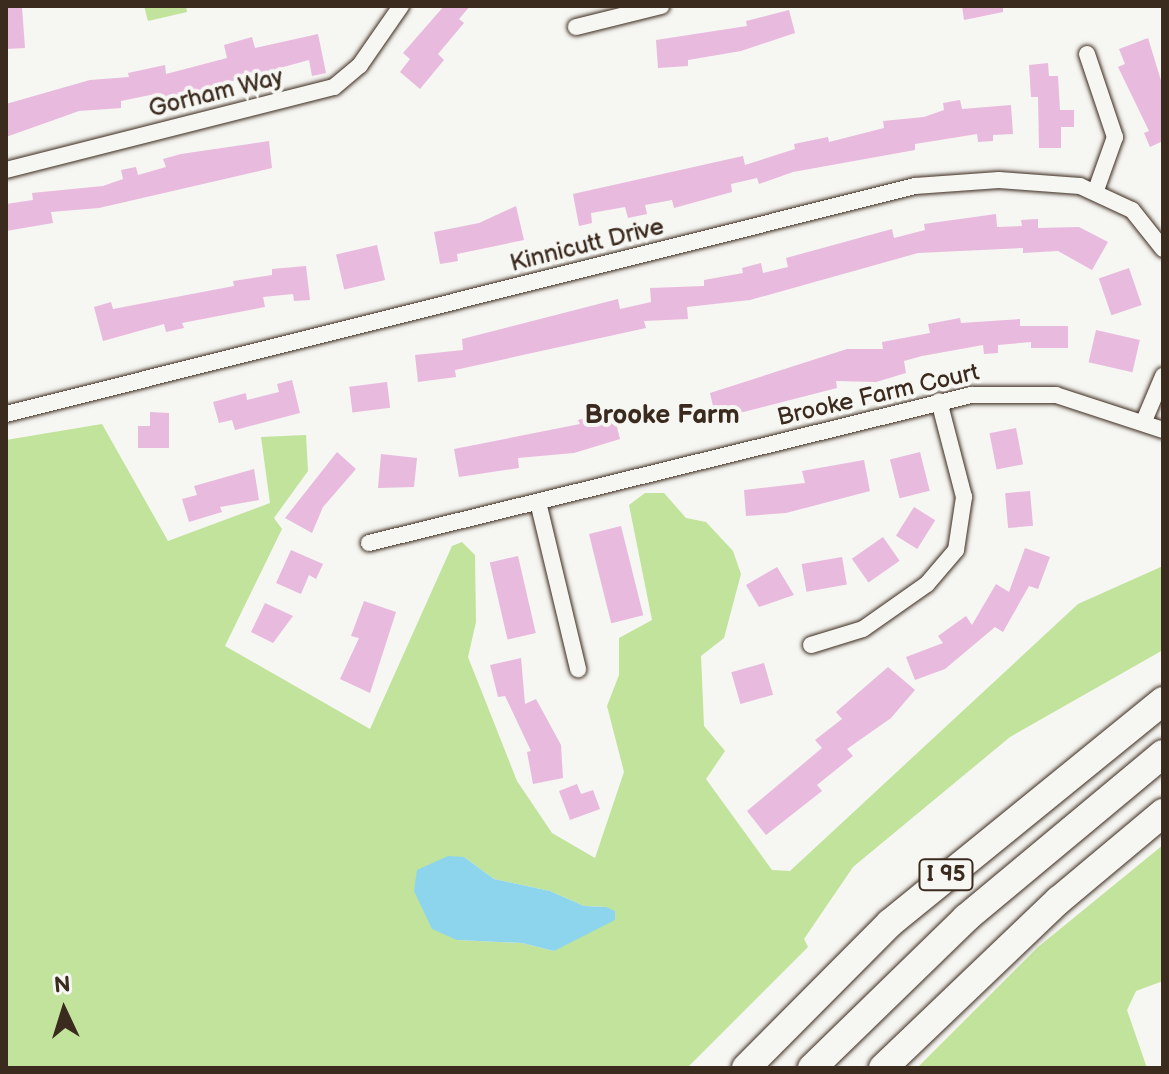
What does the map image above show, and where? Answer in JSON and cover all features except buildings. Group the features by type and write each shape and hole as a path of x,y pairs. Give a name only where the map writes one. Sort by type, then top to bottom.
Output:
{"highway":[{"name":"I 95","path":"746,1068 890,923 1163,701"},
{"path":"812,1068 966,918 1163,754"},
{"path":"883,1068 1037,920 1163,813"}],"street":[{"name":"Gorham Way","path":"6,170 334,87 360,65 401,6"},
{"path":"576,27 661,6"},
{"path":"1087,54 1115,137 1096,190"},
{"name":"Kinnicutt Drive","path":"6,414 915,186 999,180 1096,190 1132,210 1163,249"},
{"path":"1144,421 1163,376"},
{"name":"Brooke Farm Court","path":"369,543 939,401 984,394 1043,394 1144,421 1163,430"},
{"path":"811,645 863,629 927,584 956,550 964,497 939,401"},
{"path":"538,502 578,669"}],"green space":[{"path":"144,6 186,6 187,12 148,21"},
{"path":"102,424 168,541 270,503 261,437 306,435 308,471 274,518 282,529 225,646 370,729 452,546 462,542 475,555 476,622 468,657 517,781 552,833 595,858 624,772 607,706 619,675 619,638 652,620 629,505 645,493 664,493 686,518 706,522 733,551 741,574 724,638 701,656 704,726 725,751 706,779 772,870 790,871 1078,604 1163,566 1163,650 1010,737 853,867 804,939 808,947 687,1068 6,1068 6,440","holes":["464,857 494,879 550,891 584,906 607,907 554,951 522,943 457,940"]},
{"path":"1163,845 1163,981 1136,991 1127,1010 1147,1068 917,1068 1038,947"}],"water":[{"path":"448,856 464,857 494,879 550,891 584,906 606,907 615,911 615,920 554,951 522,943 457,940 432,929 414,891 417,870"}],"district":[{"name":"Brooke Farm","path":"662,416"}]}
